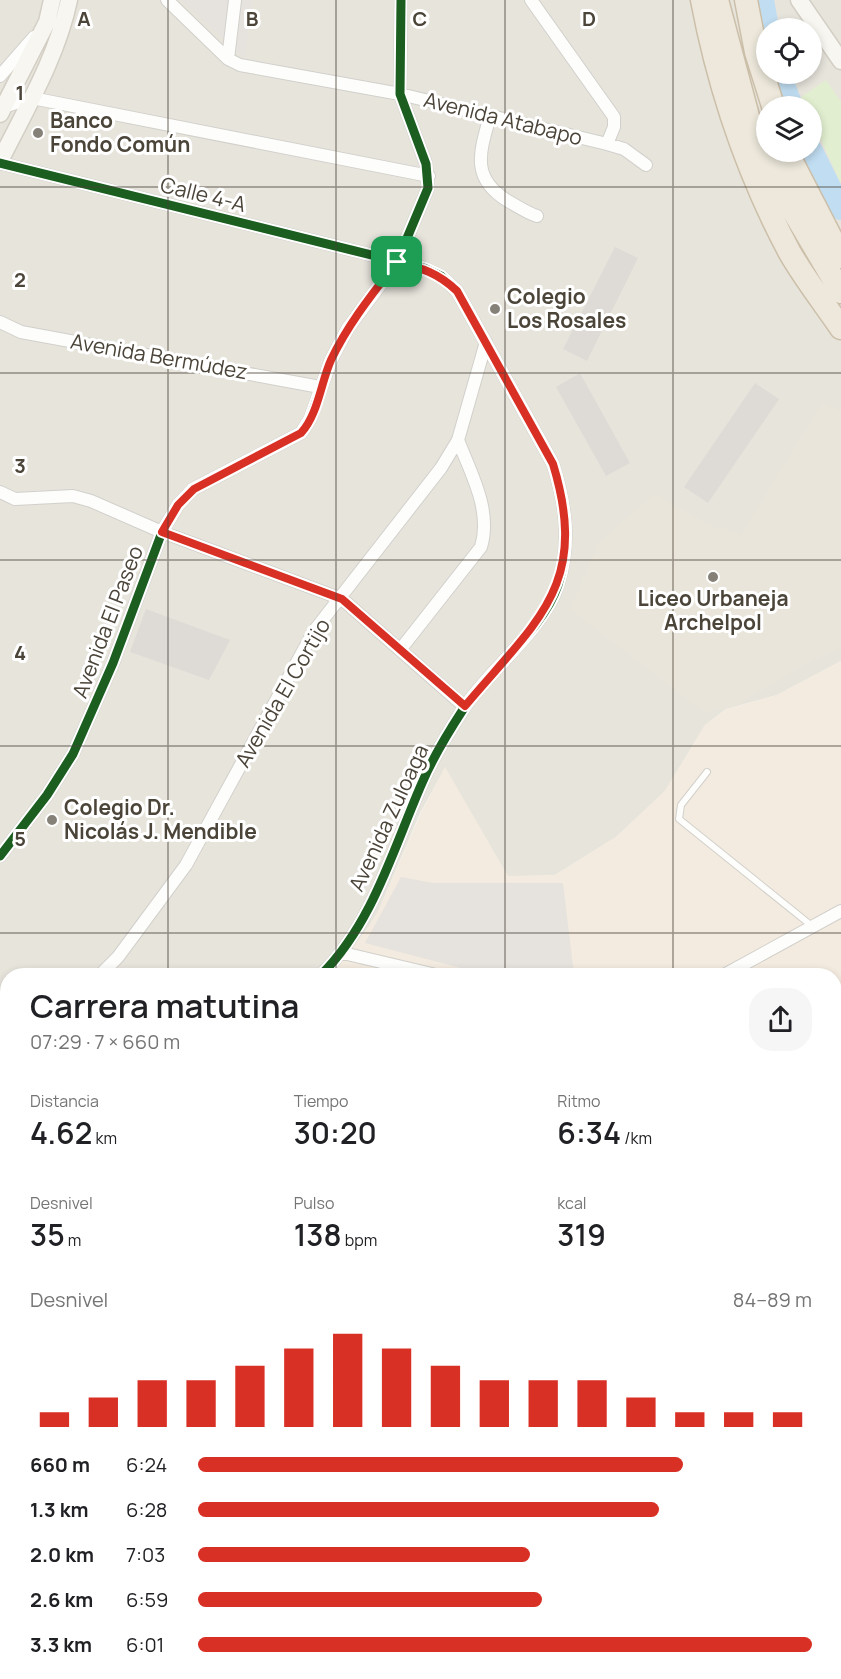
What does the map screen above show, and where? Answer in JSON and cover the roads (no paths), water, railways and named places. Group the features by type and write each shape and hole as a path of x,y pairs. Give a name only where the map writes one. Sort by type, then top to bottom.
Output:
{"highway":[{"path":"702,0 722,90 752,176 791,254 841,328"},
{"path":"717,0 748,120 792,209 841,292"},
{"path":"746,0 756,52 770,96"},
{"path":"793,162 841,256"}],"street":[{"path":"1,110 47,22 52,0"},
{"path":"0,162 32,98 64,24 69,0"},
{"name":"Avenida Atabapo","path":"167,0 228,59 240,65 400,94 606,144 624,149 646,165"},
{"path":"228,59 235,0"},
{"path":"400,0 400,94 429,176"},
{"path":"531,0 614,117 614,127 606,144"},
{"path":"799,0 841,61"},
{"path":"0,76 47,22"},
{"path":"1,110 32,98 429,176"},
{"path":"490,116 481,151 482,176 494,192 537,216"},
{"name":"Calle 4-A","path":"0,162 397,262"},
{"name":"Avenida El Paseo","path":"0,856 47,795 73,754 113,663 162,532 178,505 194,489 301,433 310,419 320,387 348,328 397,262 429,188 429,176"},
{"name":"Avenida Zuloaga","path":"328,968 343,953 378,889 423,780 465,706 540,616 557,588 566,554 567,524 562,493 553,464 457,291 441,276 424,268 397,262"},
{"name":"Avenida Bermúdez","path":"0,322 21,332 320,387"},
{"name":"Avenida El Cortijo","path":"107,968 118,957 186,865 314,631 342,599 441,468 458,440 486,342"},
{"path":"400,650 481,547 486,532 482,503 458,440"},
{"path":"0,492 15,499 24,500 74,496 91,501 162,532 342,599 465,706"},
{"path":"738,968 841,911"},
{"path":"343,953 406,968"}],"lane":[{"path":"707,772 681,805 679,819 813,926"}],"waterway":[{"path":"763,0 766,18"},
{"path":"784,84 788,96"},
{"path":"818,162 841,209"}],"place":[{"name":"Banco Fondo Común","path":"38,133"},
{"name":"Colegio Los Rosales","path":"495,309"},
{"name":"Liceo Urbaneja Archelpol","path":"713,577"},
{"name":"Colegio Dr. Nicolás J. Mendible","path":"52,820"}]}
